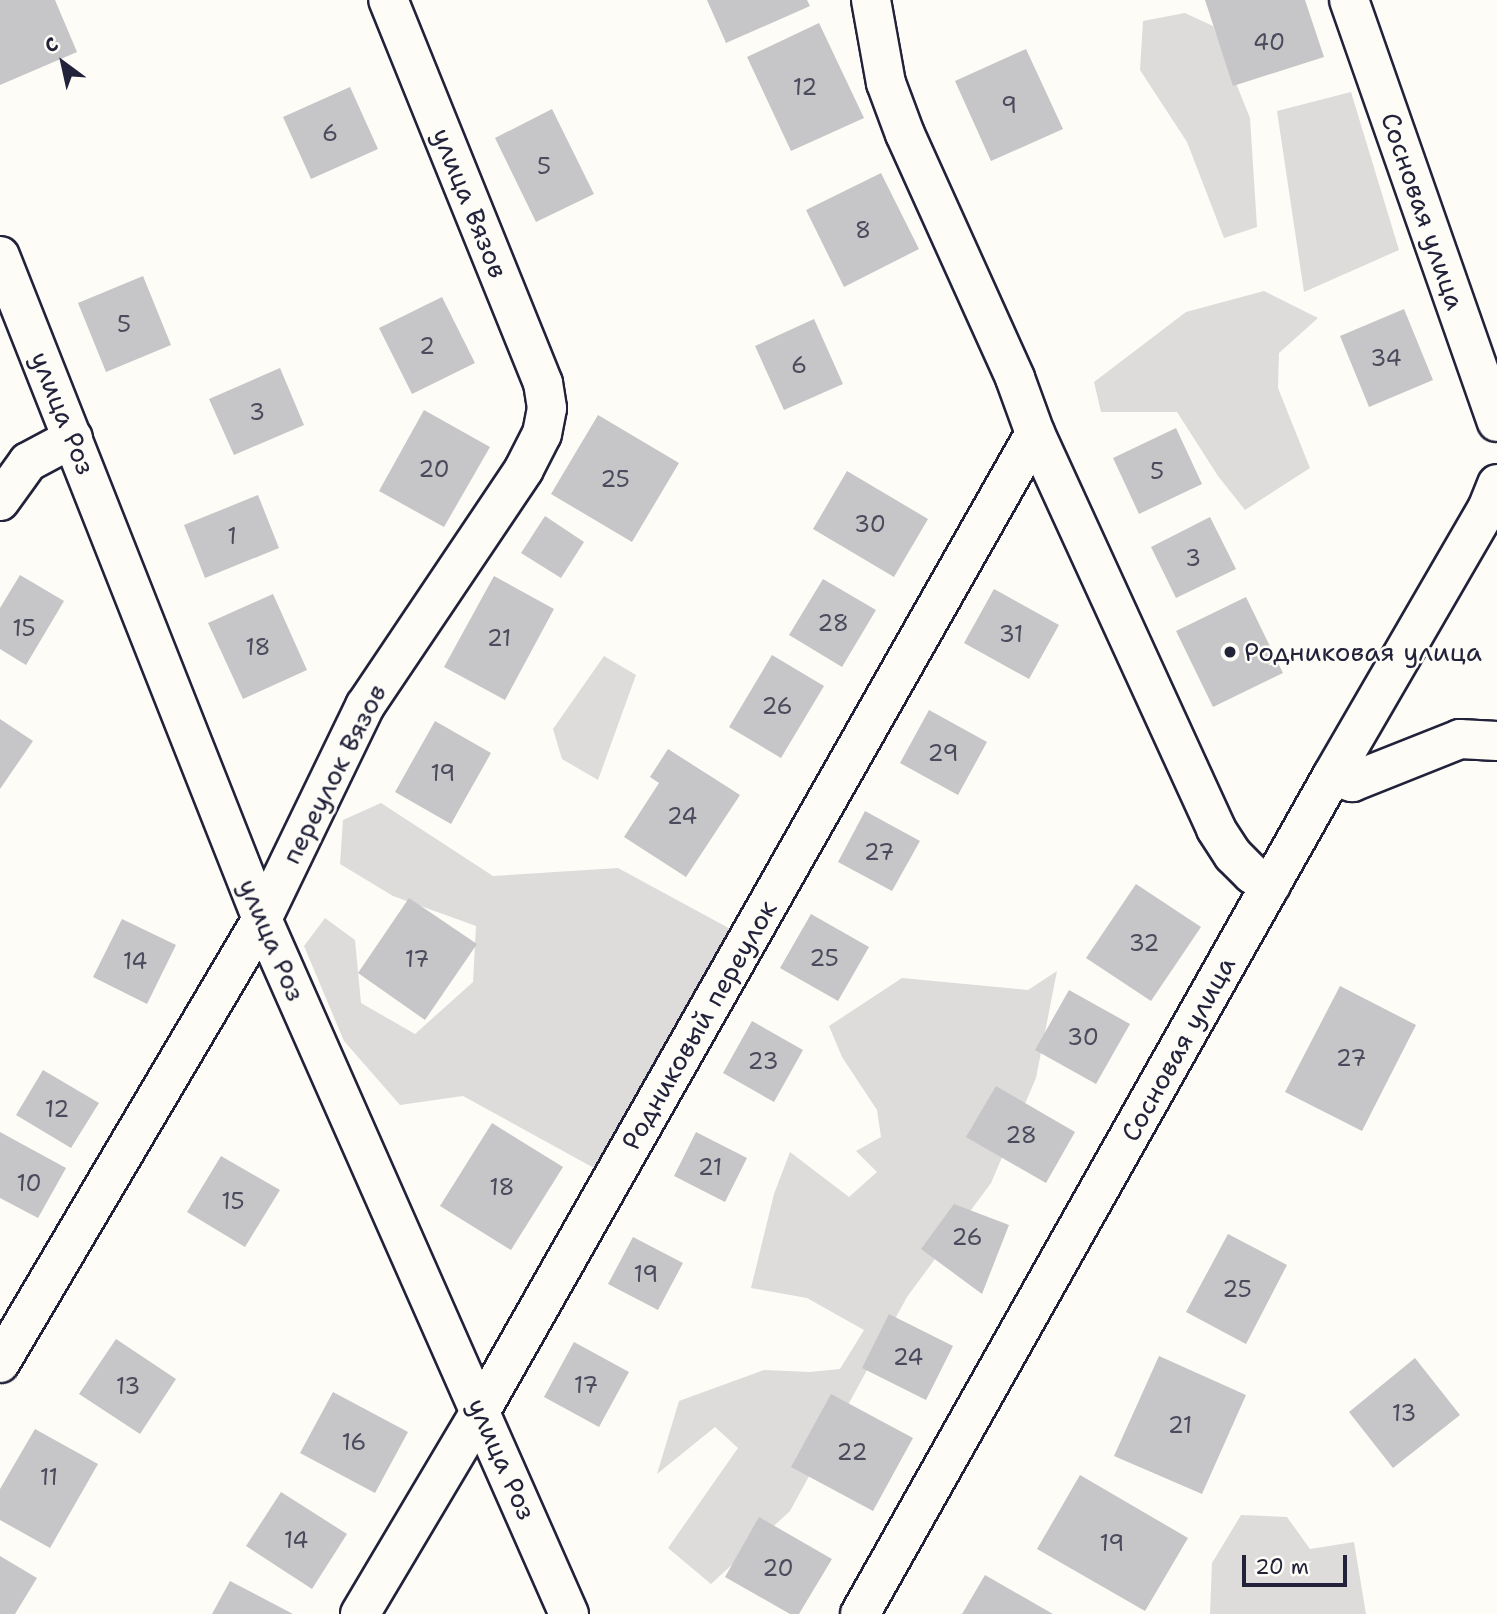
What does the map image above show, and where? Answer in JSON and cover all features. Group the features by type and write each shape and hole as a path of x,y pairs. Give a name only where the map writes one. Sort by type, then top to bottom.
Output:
{"street":[{"name":"улица Вязов","path":"388,0 543,383 547,408"},
{"path":"871,0 886,83 905,134 1015,378 1035,433 1216,829 1233,855 1252,873 1271,885"},
{"name":"Сосновая улица","path":"1349,0 1497,422"},
{"name":"улица Роз","path":"0,256 262,919 569,1614"},
{"name":"переулок Вязов","path":"0,1363 262,919 365,706 524,469 542,433 547,408"},
{"name":"Родниковый переулок","path":"360,1614 481,1410 1035,433"},
{"path":"0,501 28,462 73,438"},
{"name":"Сосновая улица","path":"860,1614 1332,776 1487,509 1497,484"},
{"path":"1332,776 1352,782 1460,739 1497,741"}],"shaded area":[{"path":"1185,13 1213,26 1250,118 1257,227 1224,238 1187,142 1140,70 1143,21"},
{"path":"1351,92 1399,250 1304,292 1277,111"},
{"path":"1264,291 1318,318 1279,353 1278,388 1310,468 1245,510 1218,476 1177,412 1101,412 1094,382 1186,312"},
{"path":"604,656 636,675 598,780 562,759 553,729"},
{"path":"381,803 493,876 618,868 736,932 594,1168 463,1096 400,1105 344,1041 304,946 325,918 355,940 361,1003 415,1034 473,982 476,926 393,896 340,864 343,820"},
{"path":"1057,971 1036,1078 991,1183 907,1297 790,1511 711,1584 668,1548 738,1448 715,1427 657,1474 679,1401 764,1370 810,1372 840,1369 864,1330 807,1298 751,1288 774,1194 790,1152 849,1197 877,1172 856,1151 881,1137 877,1110 842,1057 829,1026 902,978 1028,990"},
{"path":"1241,1515 1287,1517 1310,1549 1354,1542 1366,1614 1210,1614 1212,1563"}],"building":[{"path":"0,0 55,0 77,52 0,85"},
{"path":"707,0 807,0 810,6 726,43"},
{"path":"1205,0 1305,0 1324,57 1233,86"},
{"path":"819,23 864,118 791,151 747,57"},
{"path":"1026,49 1063,129 991,161 955,81"},
{"path":"350,87 378,149 311,179 283,117"},
{"path":"552,109 594,194 536,222 495,138"},
{"path":"881,173 919,249 844,287 806,210"},
{"path":"143,276 171,345 106,372 78,303"},
{"path":"442,297 475,363 412,394 379,328"},
{"path":"1404,309 1433,380 1369,407 1340,336"},
{"path":"814,319 843,384 784,410 755,346"},
{"path":"280,368 304,425 234,455 209,399"},
{"path":"424,410 490,447 444,527 379,491"},
{"path":"598,415 679,463 632,542 551,494"},
{"path":"1176,428 1202,484 1139,514 1113,458"},
{"path":"847,471 928,519 894,577 813,529"},
{"path":"258,495 279,548 205,578 184,525"},
{"path":"545,516 584,542 561,578 521,553"},
{"path":"1210,517 1236,569 1176,598 1151,547"},
{"path":"20,575 64,601 26,665 0,649 0,608"},
{"path":"494,576 554,609 505,700 444,667"},
{"path":"823,579 876,610 842,667 789,635"},
{"path":"994,589 1059,625 1029,679 964,643"},
{"path":"273,594 307,670 243,699 208,623"},
{"name":"Родниковая улица","path":"1246,597 1283,673 1213,707 1176,631"},
{"path":"772,655 824,686 781,758 729,727"},
{"path":"929,710 987,742 958,795 900,763"},
{"path":"0,719 33,741 0,789"},
{"path":"435,721 491,753 451,824 395,792"},
{"path":"668,749 740,795 686,877 624,837 659,783 650,777"},
{"path":"865,811 920,841 892,891 838,862"},
{"path":"1136,884 1201,927 1151,1001 1086,958"},
{"path":"409,898 477,944 425,1020 358,973"},
{"path":"811,914 869,947 838,1001 780,968"},
{"path":"122,919 176,945 147,1004 93,977"},
{"path":"1340,986 1416,1025 1362,1131 1285,1092"},
{"path":"1069,990 1130,1024 1096,1084 1035,1050"},
{"path":"752,1021 803,1050 774,1102 723,1073"},
{"path":"43,1070 99,1103 71,1148 16,1115"},
{"path":"996,1086 1075,1132 1046,1183 966,1137"},
{"path":"492,1123 563,1167 511,1250 440,1206"},
{"path":"0,1132 66,1168 38,1218 0,1198"},
{"path":"696,1132 747,1158 725,1202 674,1176"},
{"path":"221,1156 280,1190 245,1247 187,1212"},
{"path":"954,1204 1009,1225 982,1294 921,1249"},
{"path":"1228,1234 1287,1265 1246,1344 1186,1312"},
{"path":"633,1237 683,1263 658,1310 608,1284"},
{"path":"889,1314 953,1346 926,1400 862,1368"},
{"path":"116,1339 176,1379 140,1434 79,1394"},
{"path":"574,1342 629,1372 599,1427 544,1397"},
{"path":"1159,1356 1246,1395 1202,1494 1114,1456"},
{"path":"1415,1358 1460,1415 1393,1468 1349,1412"},
{"path":"333,1392 408,1432 375,1493 300,1453"},
{"path":"831,1394 913,1438 873,1511 791,1467"},
{"path":"35,1429 98,1464 50,1548 0,1520 0,1489"},
{"path":"1080,1475 1188,1538 1145,1611 1037,1549"},
{"path":"281,1492 347,1534 312,1589 246,1546"},
{"path":"759,1517 832,1559 799,1614 790,1614 725,1577"},
{"path":"0,1556 37,1578 15,1614 0,1614"},
{"path":"985,1575 1053,1614 962,1614"},
{"path":"230,1581 293,1614 212,1614"}],"place":[{"name":"Родниковая улица","path":"1230,652"}]}
